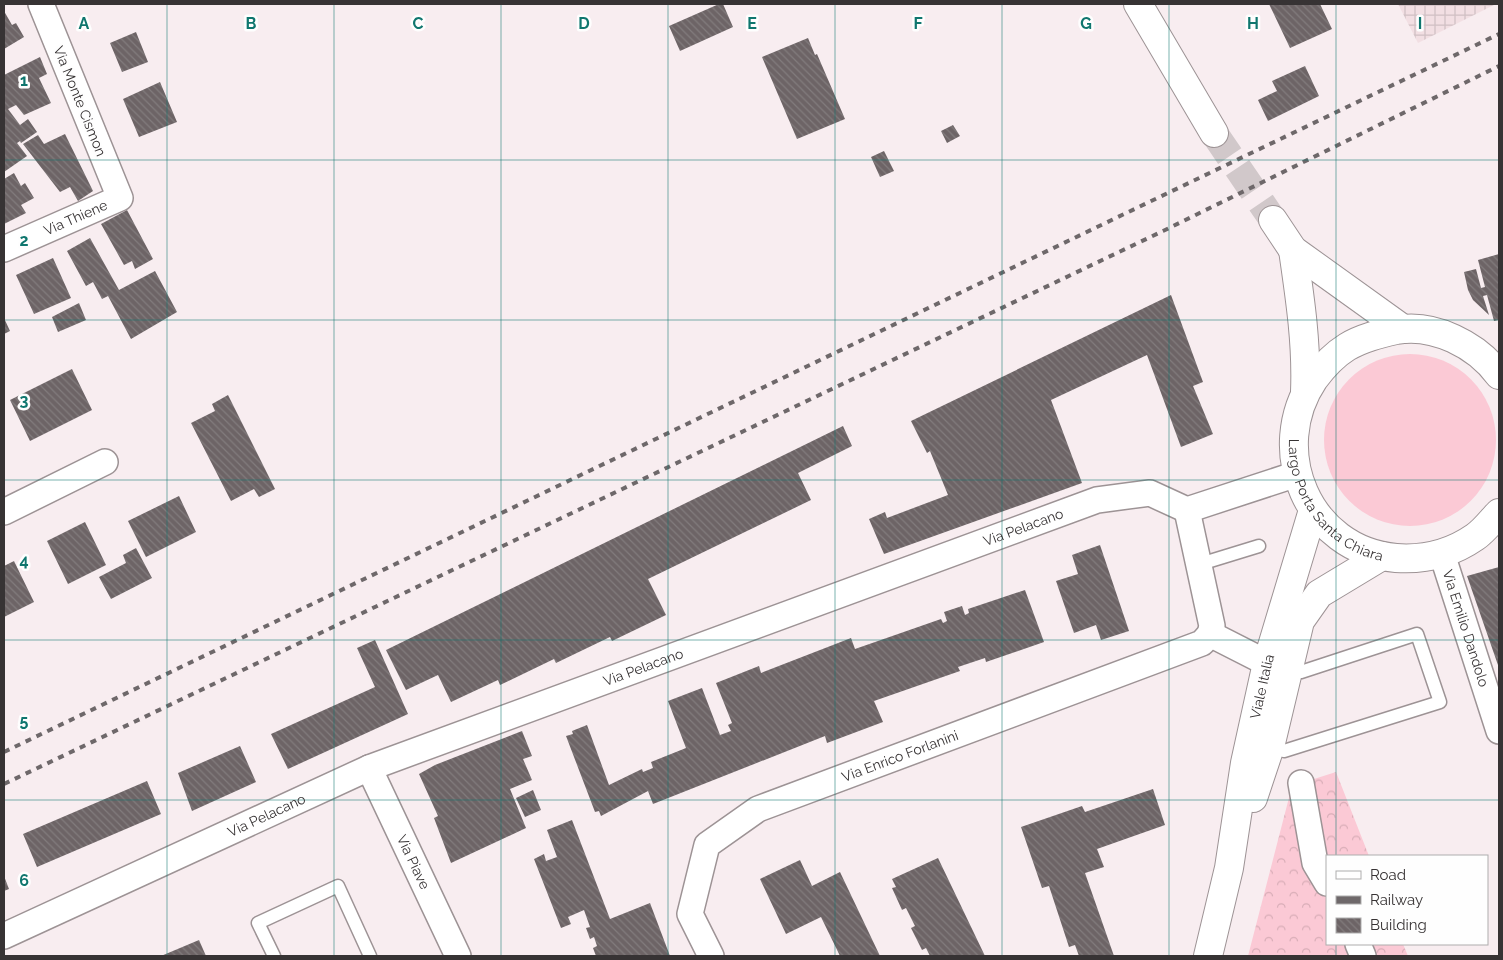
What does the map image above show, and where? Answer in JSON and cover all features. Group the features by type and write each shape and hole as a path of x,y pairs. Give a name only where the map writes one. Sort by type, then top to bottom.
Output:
{"main road":[{"path":"1138,4 1214,133"},
{"path":"1273,220 1293,250 1403,329"},
{"path":"1293,250 1304,318 1307,356 1305,392"},
{"name":"Largo Porta Santa Chiara","path":"1497,369 1466,345 1436,332 1403,329 1373,334 1346,348 1322,367 1305,392 1296,419 1294,438 1297,474 1313,510 1340,536 1355,547 1382,556 1412,559 1442,554 1476,537 1499,513"},
{"name":"Viale Italia","path":"1208,956 1278,668 1313,510"},
{"name":"Viale Italia","path":"1278,668 1300,621 1319,594 1382,556"}],"street":[{"name":"Via Monte Cismon","path":"41,4 120,198"},
{"name":"Via Thiene","path":"4,249 120,198"},
{"path":"4,512 105,462"},
{"path":"1278,668 1210,634 1212,626 1187,510 1297,474"},
{"name":"Via Pelacano","path":"4,936 369,768 1097,500 1150,493 1187,510"},
{"name":"Via Emilio Dandolo","path":"1442,554 1499,731"},
{"name":"Via Enrico Forlanini","path":"711,956 690,914 707,844 758,809 1202,643 1210,634"},
{"name":"Via Piave","path":"369,768 458,956"},
{"path":"1302,783 1316,862 1326,881"}],"lane":[{"path":"1198,565 1259,546"},
{"path":"1260,743 1284,751 1440,702 1417,634 1301,672 1278,668"},
{"path":"274,956 258,924 338,886 370,956"}],"shaded area":[{"path":"1398,4 1496,4 1418,43"}],"green space":[{"path":"1402,354 1418,354 1451,364 1471,379 1486,399 1494,423 1496,440 1494,457 1486,481 1471,501 1451,516 1435,522 1418,526 1402,526 1369,516 1344,495 1334,481 1328,465 1324,448 1324,432 1334,399 1355,374 1369,364 1385,358"},
{"path":"1336,772 1369,855 1326,855 1326,945 1403,945 1408,956 1248,956 1292,786"}],"building":[{"path":"719,4 723,4 733,27 680,51 669,26"},
{"path":"1269,4 1320,4 1332,29 1290,48"},
{"path":"4,11 12,25 16,23 24,37 4,49"},
{"path":"136,32 148,62 122,72 110,43"},
{"path":"808,38 815,55 817,54 845,119 797,139 762,57"},
{"path":"40,57 47,74 39,78 51,103 24,115 16,105 8,109 20,125 28,119 37,132 21,143 20,141 17,143 27,156 4,172 4,75"},
{"path":"1305,66 1319,96 1268,121 1258,100 1277,91 1272,81"},
{"path":"160,82 177,122 139,137 123,99"},
{"path":"953,125 960,136 947,143 941,131"},
{"path":"65,134 93,191 78,201 70,187 60,192 23,144 38,135 44,144"},
{"path":"884,151 894,171 880,177 871,157"},
{"path":"14,173 21,186 25,183 34,198 21,205 26,213 4,224 4,179"},
{"path":"127,210 153,259 135,269 132,261 124,265 101,224"},
{"path":"90,238 119,290 155,271 177,312 131,339 108,296 102,299 93,282 86,286 67,251"},
{"path":"1499,254 1499,320 1494,321 1487,295 1483,296 1489,315 1473,300 1468,290 1464,272 1476,269 1481,288 1485,287 1478,260"},
{"path":"53,258 71,298 34,314 16,275"},
{"path":"1171,295 1203,382 1193,386 1213,434 1181,447 1147,355 1051,400 1082,483 884,554 869,519 885,512 887,518 948,495 930,451 927,453 911,421"},
{"path":"79,303 86,320 58,332 52,317"},
{"path":"4,318 10,331 4,334"},
{"path":"72,369 92,410 30,441 10,400"},
{"path":"228,395 275,489 259,497 254,489 231,501 191,423 215,411 212,404"},
{"path":"843,426 852,446 798,473 811,500 648,579 666,615 612,641 610,637 556,663 554,659 500,685 498,680 451,702 438,675 406,690 386,650"},
{"path":"179,496 196,532 146,557 128,521"},
{"path":"85,522 106,565 68,584 47,541"},
{"path":"1100,545 1129,631 1101,640 1096,625 1074,633 1056,581 1078,574 1072,555"},
{"path":"136,548 152,578 111,599 99,577 126,563 123,555"},
{"path":"14,561 34,602 4,617 4,566"},
{"path":"1499,567 1499,668 1467,576"},
{"path":"1025,590 1044,642 986,662 985,658 958,667 960,671 874,701 883,722 827,743 825,736 653,804 648,791 601,816 599,811 595,812 566,736 573,734 572,731 587,725 609,785 642,769 643,772 653,768 651,762 686,748 668,701 702,688 720,735 731,731 728,725 732,723 716,683 759,666 761,673 851,638 855,649 941,619 943,623 947,621 944,612 962,606 965,615 969,613 968,609"},
{"path":"375,640 408,714 288,769 271,734 375,687 357,648"},
{"path":"522,731 532,756 523,759 532,780 510,789 526,828 451,863 434,818 438,816 419,774 435,765"},
{"path":"240,746 256,782 192,811 178,773"},
{"path":"147,781 161,814 37,867 23,834"},
{"path":"1153,789 1165,825 1097,849 1104,867 1085,873 1114,956 1079,956 1075,945 1069,947 1049,886 1042,888 1021,827 1082,806 1085,812"},
{"path":"533,790 541,810 525,817 516,798"},
{"path":"572,820 610,919 650,903 670,956 596,956 593,948 597,946 594,937 590,939 586,928 590,927 584,910 568,917 571,924 561,928 534,859 544,854 546,861 557,857 547,830"},
{"path":"938,858 985,956 930,956 926,948 922,950 911,928 915,926 906,908 902,910 892,888 896,887 892,879"},
{"path":"800,860 812,886 840,872 880,956 840,956 821,917 786,934 760,879"},
{"path":"4,876 9,889 4,891"},
{"path":"199,940 206,956 161,956"}],"tunnel":[{"path":"1214,133 1273,220"}],"railway":[{"path":"4,752 1499,34"},
{"path":"4,784 1163,231 1499,66"}]}
